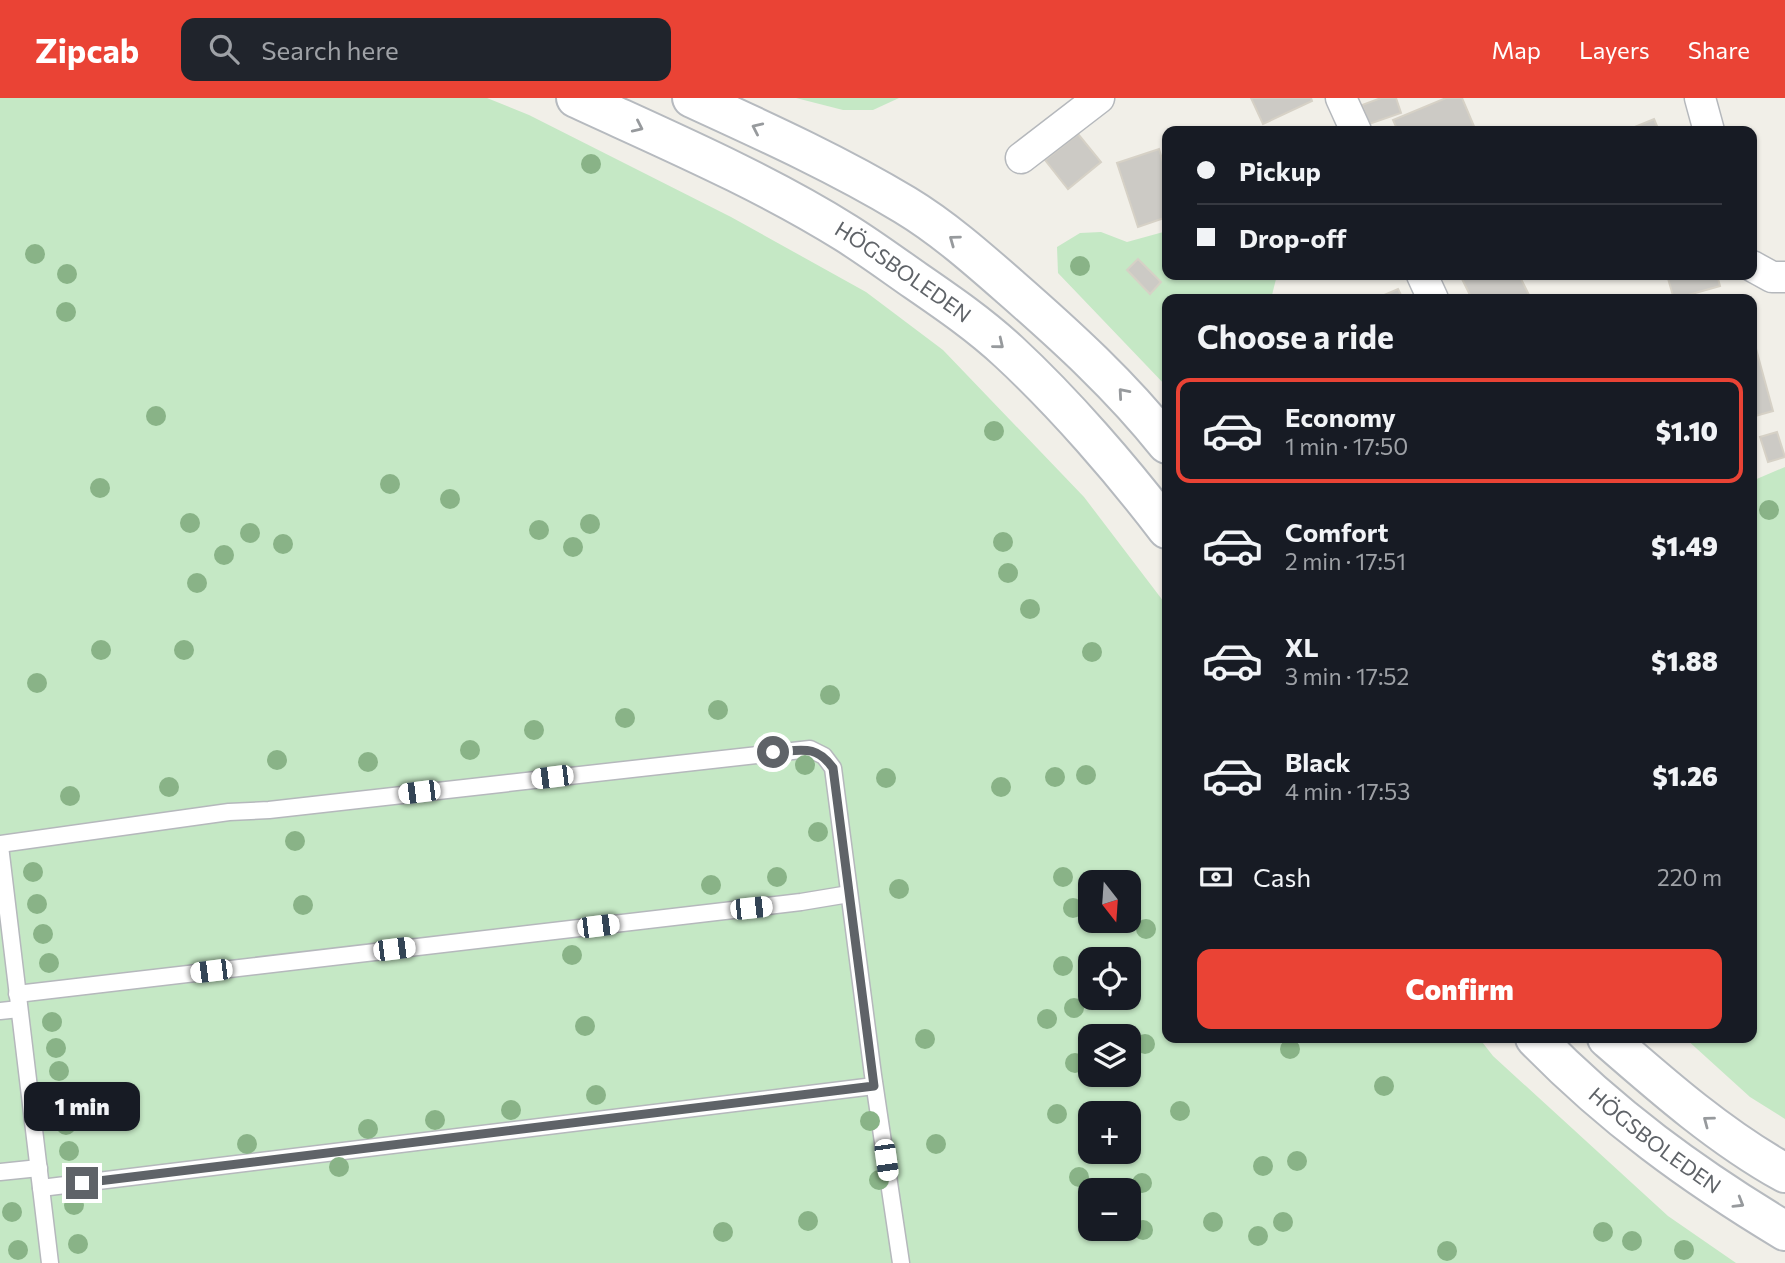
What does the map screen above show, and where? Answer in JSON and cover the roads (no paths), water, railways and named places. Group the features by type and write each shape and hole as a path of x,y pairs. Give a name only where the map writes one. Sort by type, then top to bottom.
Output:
{"main road":[{"name":"HÖGSBOLEDEN","path":"576,98 728,169 799,206 847,233 954,307 1009,352 1067,412 1162,523"},
{"path":"692,98 795,145 907,206 964,247 1109,377 1162,438"},
{"name":"HÖGSBOLEDEN","path":"1540,1043 1574,1079 1654,1145 1716,1189 1785,1231"},
{"path":"1613,1043 1706,1119 1785,1173"}],"street":[{"path":"1341,98 1354,126"},
{"path":"1700,98 1708,126"},
{"path":"1021,158 1090,101"},
{"path":"1757,269 1772,277 1785,278"}],"lane":[{"path":"50,1263 0,845 229,812 269,810 810,749 824,756 833,768 874,1086 901,1263"},
{"path":"0,1011 18,1001 849,894"},
{"path":"41,1188 874,1086"},
{"path":"0,1172 39,1167"}]}
